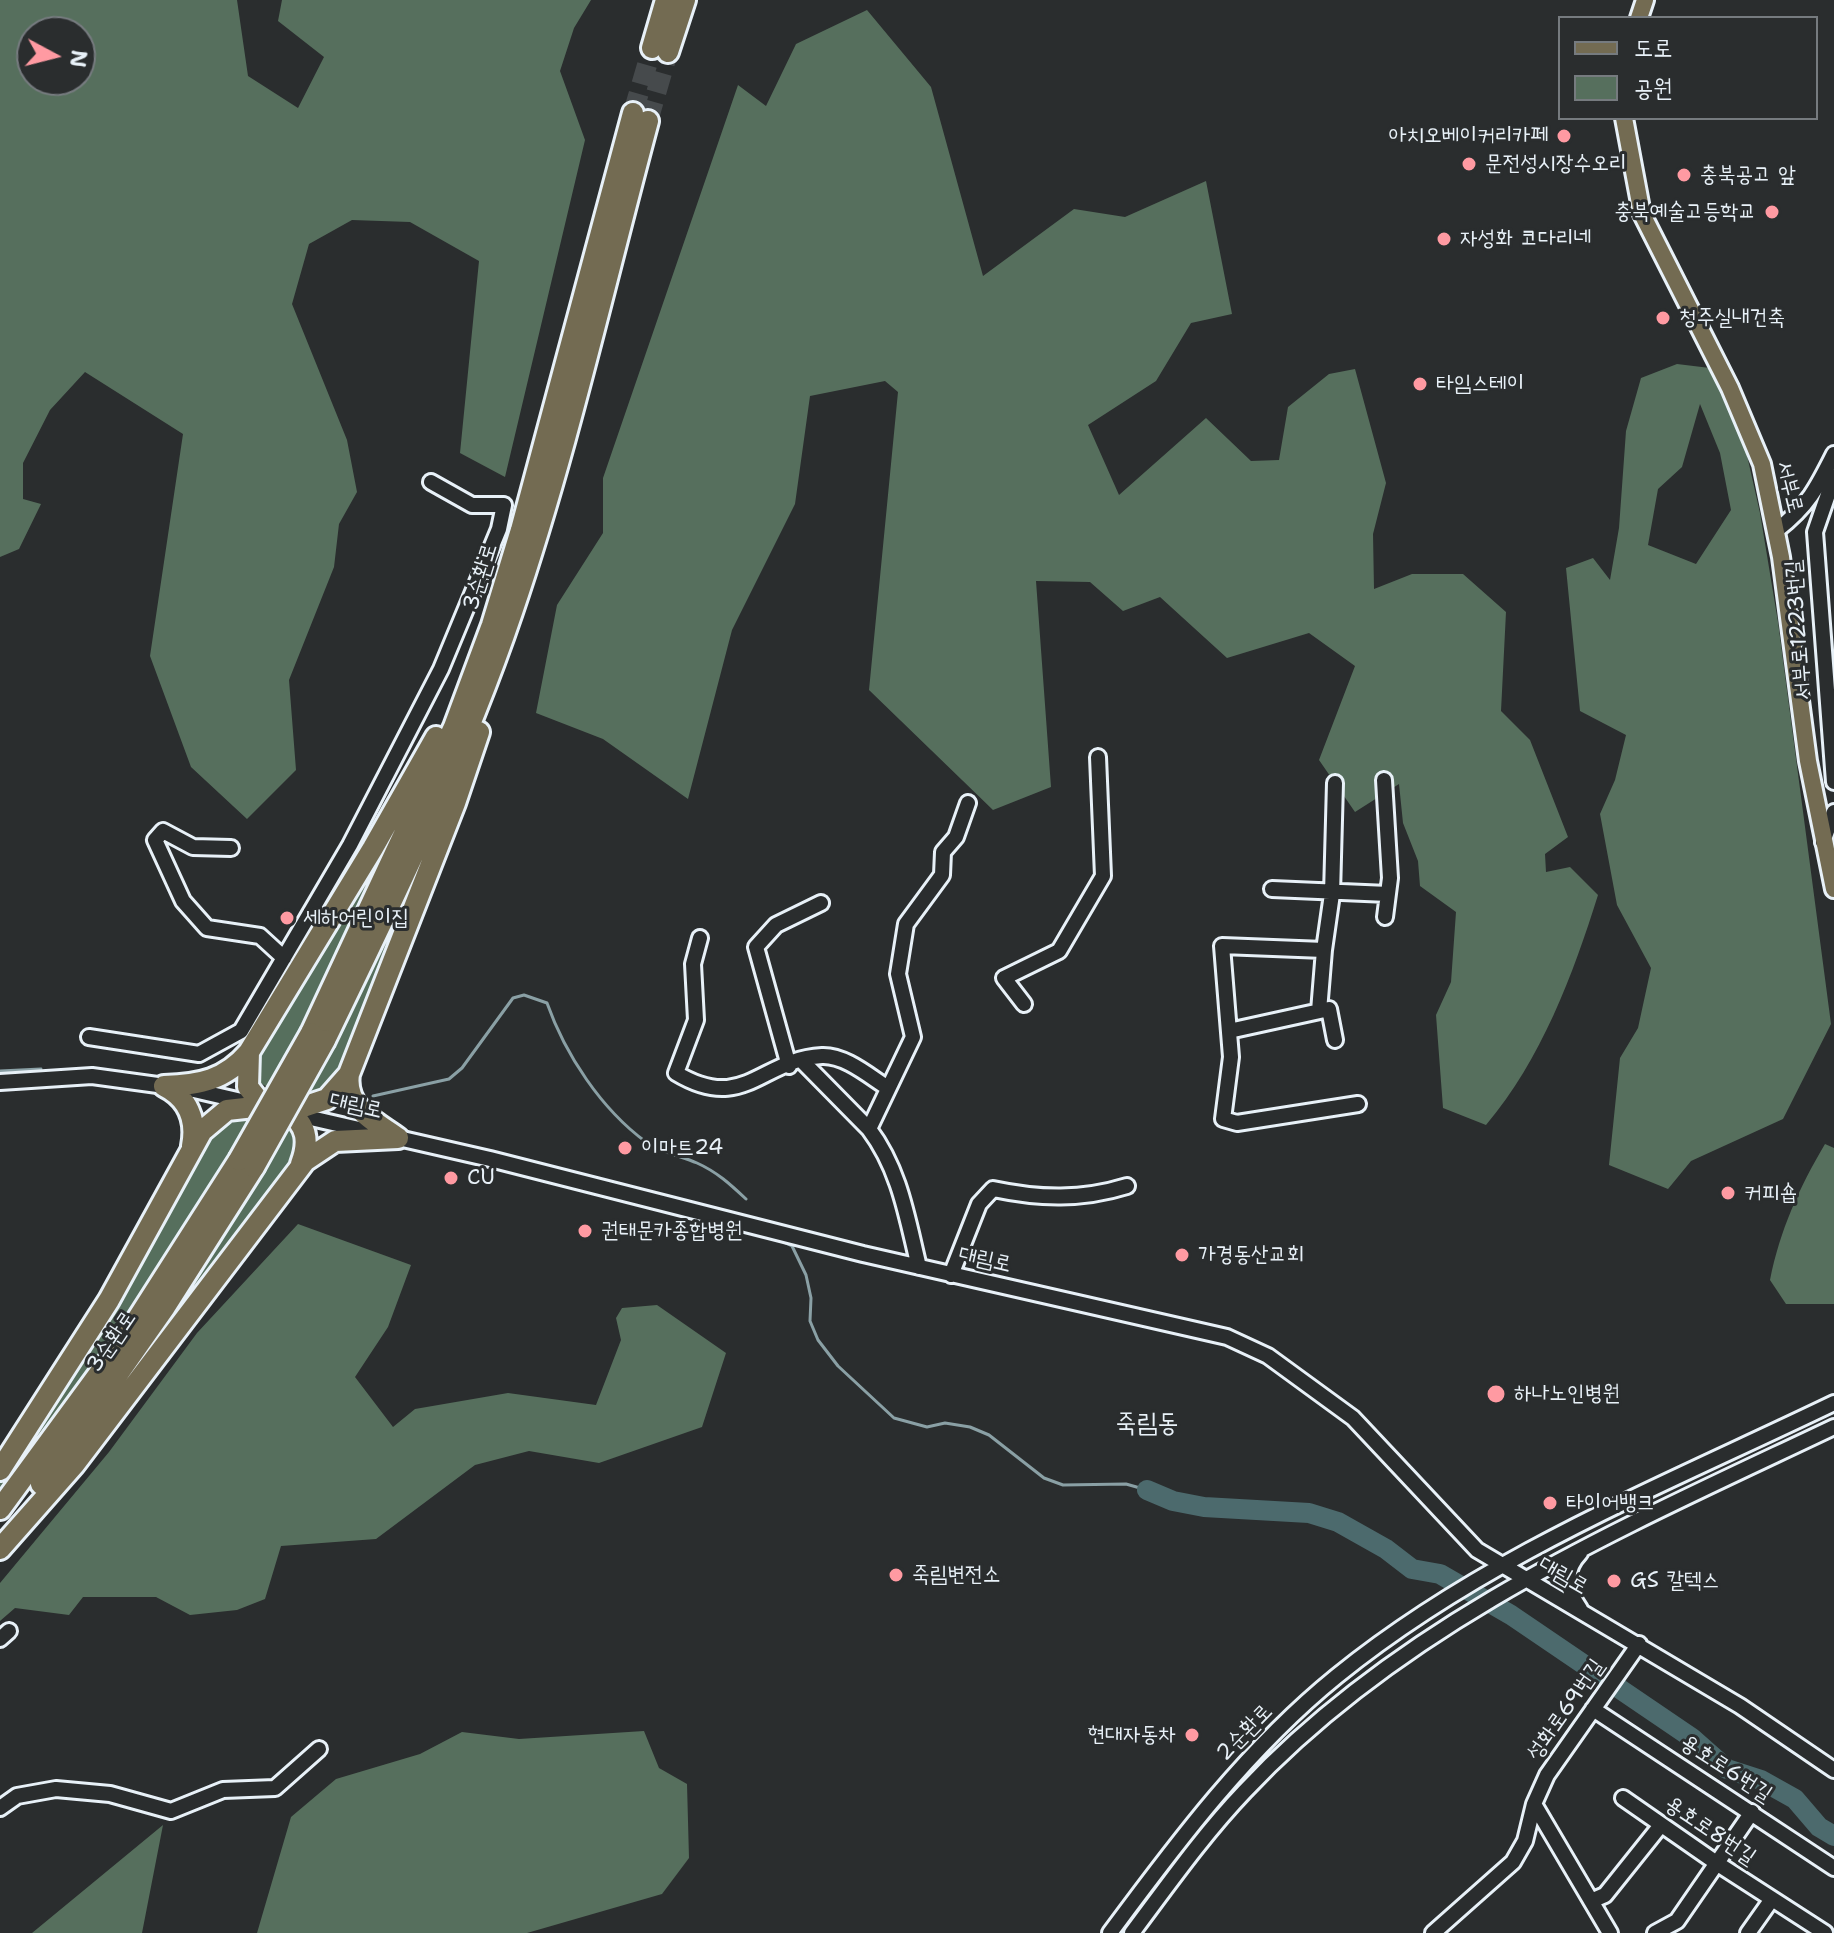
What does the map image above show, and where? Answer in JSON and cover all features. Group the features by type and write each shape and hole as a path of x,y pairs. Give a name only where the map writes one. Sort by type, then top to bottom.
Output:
{"highway":[{"path":"666,0 660,50 685,0"},
{"name":"3순환로","path":"641,117 533,543 477,707 318,1036 454,727 509,569 641,117"},
{"path":"398,1138 353,1102 348,1089 349,1074 465,774 533,543"},
{"path":"164,1086 213,1080 229,1072 249,1052 420,766 452,703 509,569"},
{"path":"246,1163 318,1036"},
{"path":"249,1052 248,1087 263,1106"},
{"path":"288,1112 327,1099 349,1074"},
{"path":"164,1086 177,1093 190,1112 194,1127 191,1148"},
{"path":"0,1470 109,1300 202,1131 220,1114 241,1107 263,1106"},
{"path":"288,1112 300,1121 306,1136 305,1153 297,1171"},
{"path":"0,1549 74,1465 314,1152 335,1141 398,1138"},
{"name":"3순환로","path":"0,1509 126,1337 246,1163"},
{"name":"3순환로","path":"0,1538 72,1442 148,1331 246,1163"}],"main road":[{"name":"서부로","path":"1624,120 1642,214 1749,430 1762,464 1777,530 1822,842 1834,889"}],"street":[{"path":"1777,530 1800,512 1822,483 1834,454"},
{"name":"서부로1223번길","path":"1834,477 1815,532 1834,782"},
{"path":"89,1037 199,1054 241,1031 350,845 441,669 499,529 504,505 472,505 431,482"},
{"path":"1024,1004 1004,978 1059,951 1103,876 1098,757"},
{"path":"1384,780 1390,878 1385,917"},
{"path":"1319,1011 1332,894 1335,783"},
{"path":"869,1129 913,1037 898,974 906,924 942,875 943,852 956,837 968,803"},
{"path":"1822,842 1834,812"},
{"path":"231,848 193,847 163,831 155,840 183,901 207,928 260,936 284,958"},
{"path":"1272,889 1332,894 1388,894"},
{"path":"821,903 776,925 756,947 796,1064 869,1129 885,1151 896,1176 919,1267"},
{"path":"700,938 693,964 696,1020 676,1073 694,1084 732,1090 822,1056 844,1061 888,1088"},
{"path":"1324,950 1222,946 1231,1057 1223,1119 1237,1123 1358,1104"},
{"path":"1229,1031 1329,1009 1335,1040"},
{"name":"대림로","path":"0,1082 92,1076 164,1086 263,1106 951,1275 1227,1337 1268,1356 1353,1418 1472,1545 1499,1565 1639,1644 1834,1770"},
{"path":"951,1275 979,1204 993,1189 1029,1197 1072,1197 1093,1196 1127,1186"},
{"path":"1499,1565 1834,1403"},
{"path":"1523,1578 1834,1427"},
{"path":"1583,1549 1570,1565 1567,1576 1570,1593 1583,1613"},
{"name":"2순환로","path":"1110,1933 1194,1823 1275,1733 1338,1675 1499,1565"},
{"name":"2순환로","path":"1132,1933 1207,1835 1288,1748 1351,1694 1410,1651 1523,1578"},
{"name":"성화로69번길","path":"1433,1933 1513,1862 1525,1841 1534,1804 1547,1775 1639,1644"},
{"name":"용호로6번길","path":"1593,1709 1834,1868"},
{"path":"0,1808 17,1796 56,1789 110,1794 171,1811 223,1790 275,1788 319,1749"},
{"name":"용호로8번길","path":"1623,1798 1826,1933"},
{"path":"1534,1804 1610,1933"},
{"path":"1655,1933 1677,1921 1752,1812"},
{"path":"1591,1901 1605,1895 1661,1825"},
{"path":"1748,1933 1772,1899"},
{"path":"1826,1933 1834,1922"}],"green space":[{"path":"0,0 237,0 248,76 298,108 324,57 278,21 282,0 591,0 574,28 560,71 585,140 505,477 460,453 479,261 410,222 352,220 309,244 292,304 347,440 357,492 339,524 334,567 289,680 296,770 247,819 191,767 150,656 183,434 85,372 50,410 23,463 23,499 41,504 19,549 0,557"},
{"path":"867,10 931,87 983,276 1074,209 1125,217 1206,181 1232,314 1191,323 1156,381 1088,425 1119,495 1206,418 1251,461 1279,460 1288,407 1329,374 1355,369 1386,483 1373,534 1374,589 1412,574 1463,574 1506,612 1501,711 1530,740 1568,837 1545,854 1546,872 1570,867 1598,895 1578,956 1539,1045 1506,1100 1486,1125 1443,1108 1436,1015 1451,982 1456,912 1420,886 1418,861 1403,823 1399,784 1355,812 1319,760 1355,666 1309,633 1227,658 1160,597 1123,611 1090,582 1036,581 1051,787 993,810 869,690 898,392 885,381 810,396 795,504 732,630 688,799 603,739 536,713 557,605 603,533 603,478 738,85 766,106 796,44"},
{"path":"1677,364 1710,368 1742,433 1760,513 1778,622 1831,1024 1783,1119 1691,1161 1668,1189 1609,1165 1620,1058 1638,1028 1651,968 1617,905 1600,814 1615,780 1626,735 1580,711 1566,568 1593,558 1610,580 1619,528 1626,431 1641,378","holes":["1700,404 1720,453 1731,510 1696,564 1648,545 1658,489 1682,467"]},
{"path":"422,774 282,1064 316,1077 454,781 343,1071 327,1089 314,1096 296,1096 268,1087 255,1078 253,1060"},
{"path":"245,1116 293,1127 299,1156 33,1508 266,1171 233,1155 104,1356 0,1493 0,1482 51,1403 195,1155 221,1121"},
{"path":"1825,1144 1834,1148 1834,1304 1786,1304 1770,1280 1774,1262 1792,1210"},
{"path":"298,1224 411,1265 388,1327 355,1377 393,1427 415,1409 508,1393 596,1405 621,1340 616,1318 622,1308 657,1305 726,1353 702,1427 599,1463 529,1451 475,1465 376,1539 281,1546 265,1599 237,1610 190,1615 156,1597 83,1597 69,1615 15,1608 0,1621 0,1583 109,1452 197,1333"},
{"path":"644,1731 659,1768 687,1784 689,1858 662,1894 527,1933 257,1933 291,1817 336,1779 420,1754 462,1732 519,1739"},
{"path":"163,1825 142,1933 32,1933"}],"waterway":[{"path":"373,1096 449,1079 462,1068 513,998 524,995 547,1003 574,1061 600,1097 630,1129 646,1142 711,1170 746,1199"},
{"path":"0,1071 41,1069"},
{"path":"779,1240 792,1246 806,1275 811,1298 810,1321 818,1340 838,1366 894,1418 927,1427 945,1423 970,1427 989,1435 1044,1478 1063,1485 1126,1484 1147,1490"},
{"path":"1147,1490 1173,1501 1204,1507 1309,1513 1338,1522 1386,1549 1412,1569 1440,1574 1511,1615 1692,1738 1727,1769 1761,1780 1795,1799 1819,1827 1834,1836"}],"tunnel":[{"path":"633,113 652,48"},
{"path":"648,121 668,52"}],"place":[{"name":"아치오베이커리카페","path":"1564,136"},
{"name":"문전성시장수오리","path":"1469,164"},
{"name":"충북공고 앞","path":"1684,175"},
{"name":"충북예술고등학교","path":"1772,212"},
{"name":"자성화 코다리네","path":"1444,239"},
{"name":"청주실내건축","path":"1663,318"},
{"name":"타임스테이","path":"1420,384"},
{"name":"세하어린이집","path":"287,918"},
{"name":"이마트24","path":"625,1148"},
{"name":"CU","path":"451,1178"},
{"name":"커피숍","path":"1728,1193"},
{"name":"권태문카종합병원","path":"585,1231"},
{"name":"가경동산교회","path":"1182,1255"},
{"name":"하나노인병원","path":"1496,1394"},
{"name":"타이어뱅크","path":"1550,1503"},
{"name":"죽림변전소","path":"896,1575"},
{"name":"GS 칼텍스","path":"1614,1581"},
{"name":"현대자동차","path":"1192,1735"}],"district":[{"name":"죽림동","path":"1147,1424"}]}
